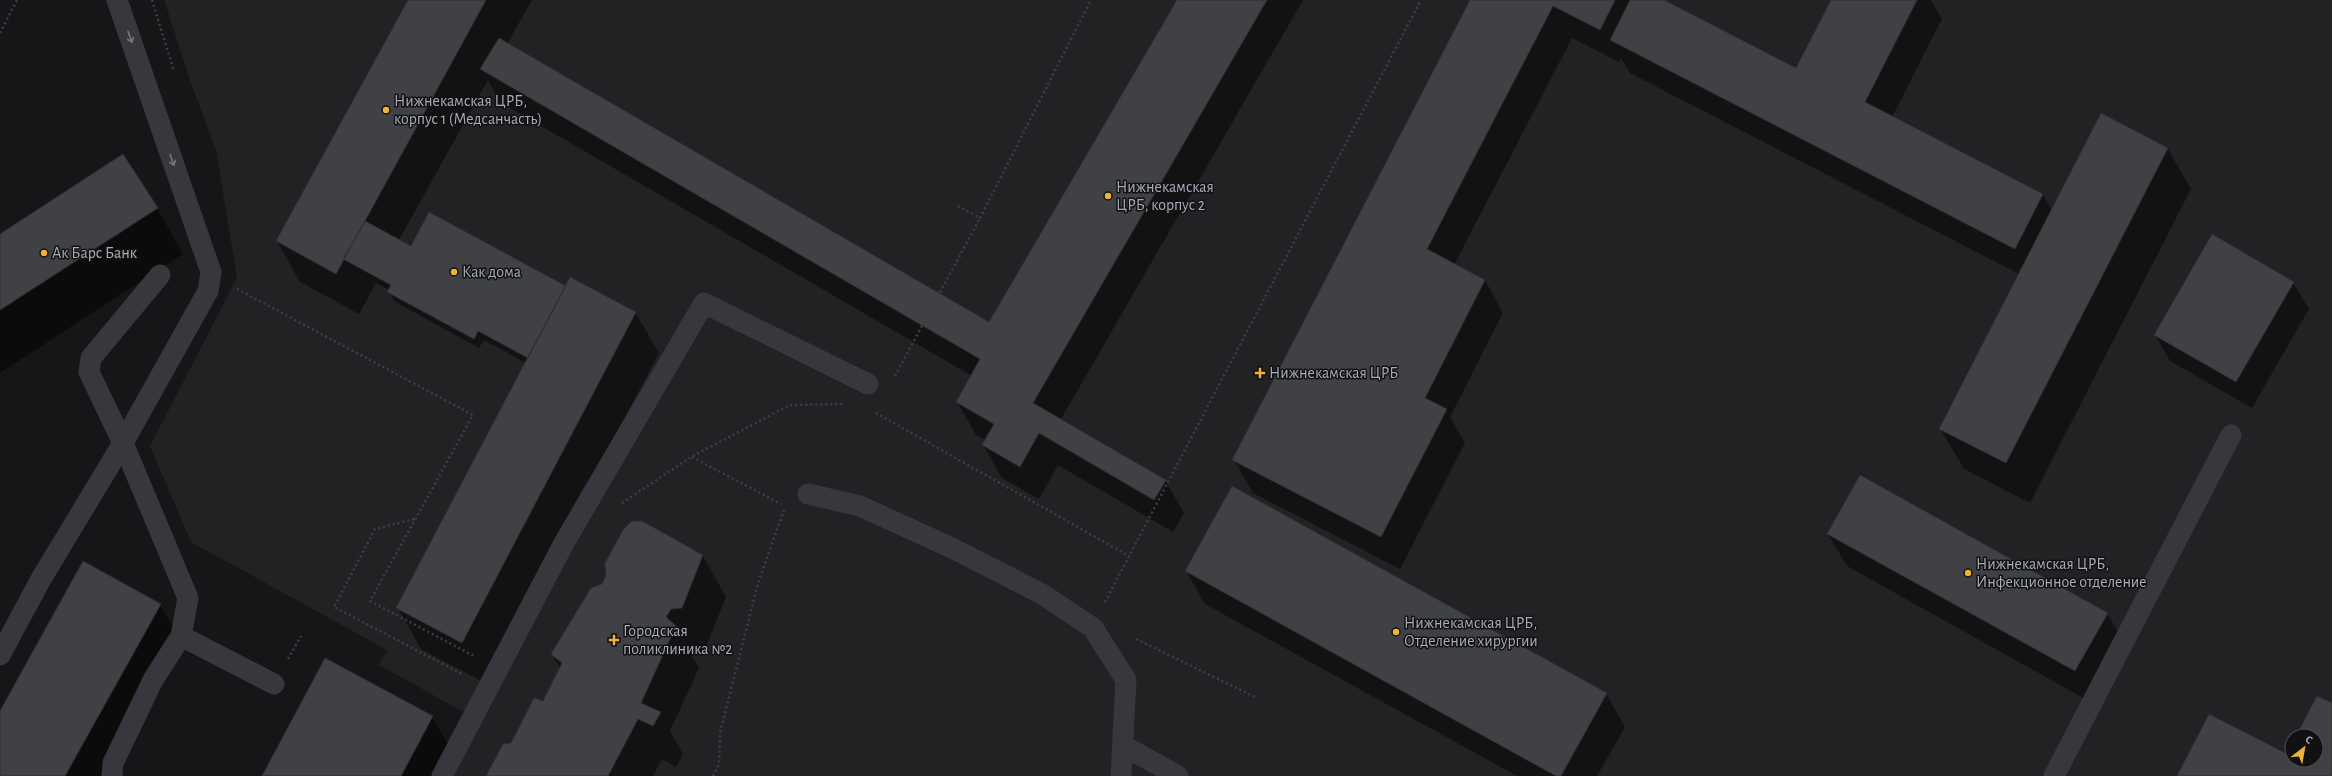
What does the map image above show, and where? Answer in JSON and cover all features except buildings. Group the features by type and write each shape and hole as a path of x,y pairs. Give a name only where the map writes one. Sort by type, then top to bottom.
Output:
{"lane":[{"path":"0,655 41,579 123,443 208,291 210,272 117,0"},
{"path":"112,776 113,762 154,680 181,636 188,598 123,443 89,372 91,358 160,275"},
{"path":"442,776 564,543 704,303 868,384"},
{"path":"2054,776 2231,436"},
{"path":"808,494 860,506 954,549 1042,594 1093,628 1126,680 1124,746 1121,776"},
{"path":"181,636 274,684"},
{"path":"1124,746 1178,776"}],"path":[{"path":"0,33 17,0"},
{"path":"894,378 980,218 1091,0"},
{"path":"1102,607 1421,0"},
{"path":"958,206 980,218"},
{"path":"233,287 473,415 414,518 370,601 478,658"},
{"path":"621,504 691,457 790,405 850,404"},
{"path":"876,413 879,406"},
{"path":"869,410 1129,556"},
{"path":"691,457 786,507 758,583 720,733 719,764 713,776"},
{"path":"414,518 375,529 334,607 467,676"},
{"path":"1131,637 1257,698"}],"shaded area":[{"name":"Нижнекамская ЦРБ","path":"164,0 2332,0 2332,776 439,776 471,716 379,665 387,650 191,542 150,446 237,278 216,150 191,83"}],"place":[{"name":"Нижнекамская ЦРБ, корпус 1 (Медсанчасть)","path":"386,110"},
{"name":"Нижнекамская ЦРБ, корпус 2","path":"1108,196"},
{"name":"Ак Барс Банк","path":"44,253"},
{"name":"Как дома","path":"454,272"},
{"name":"Нижнекамская ЦРБ","path":"1260,373"},
{"name":"Нижнекамская ЦРБ, Инфекционное отделение","path":"1968,573"},
{"name":"Нижнекамская ЦРБ, Отделение хирургии","path":"1396,632"},
{"name":"Городская поликлиника №2","path":"614,640"}]}
